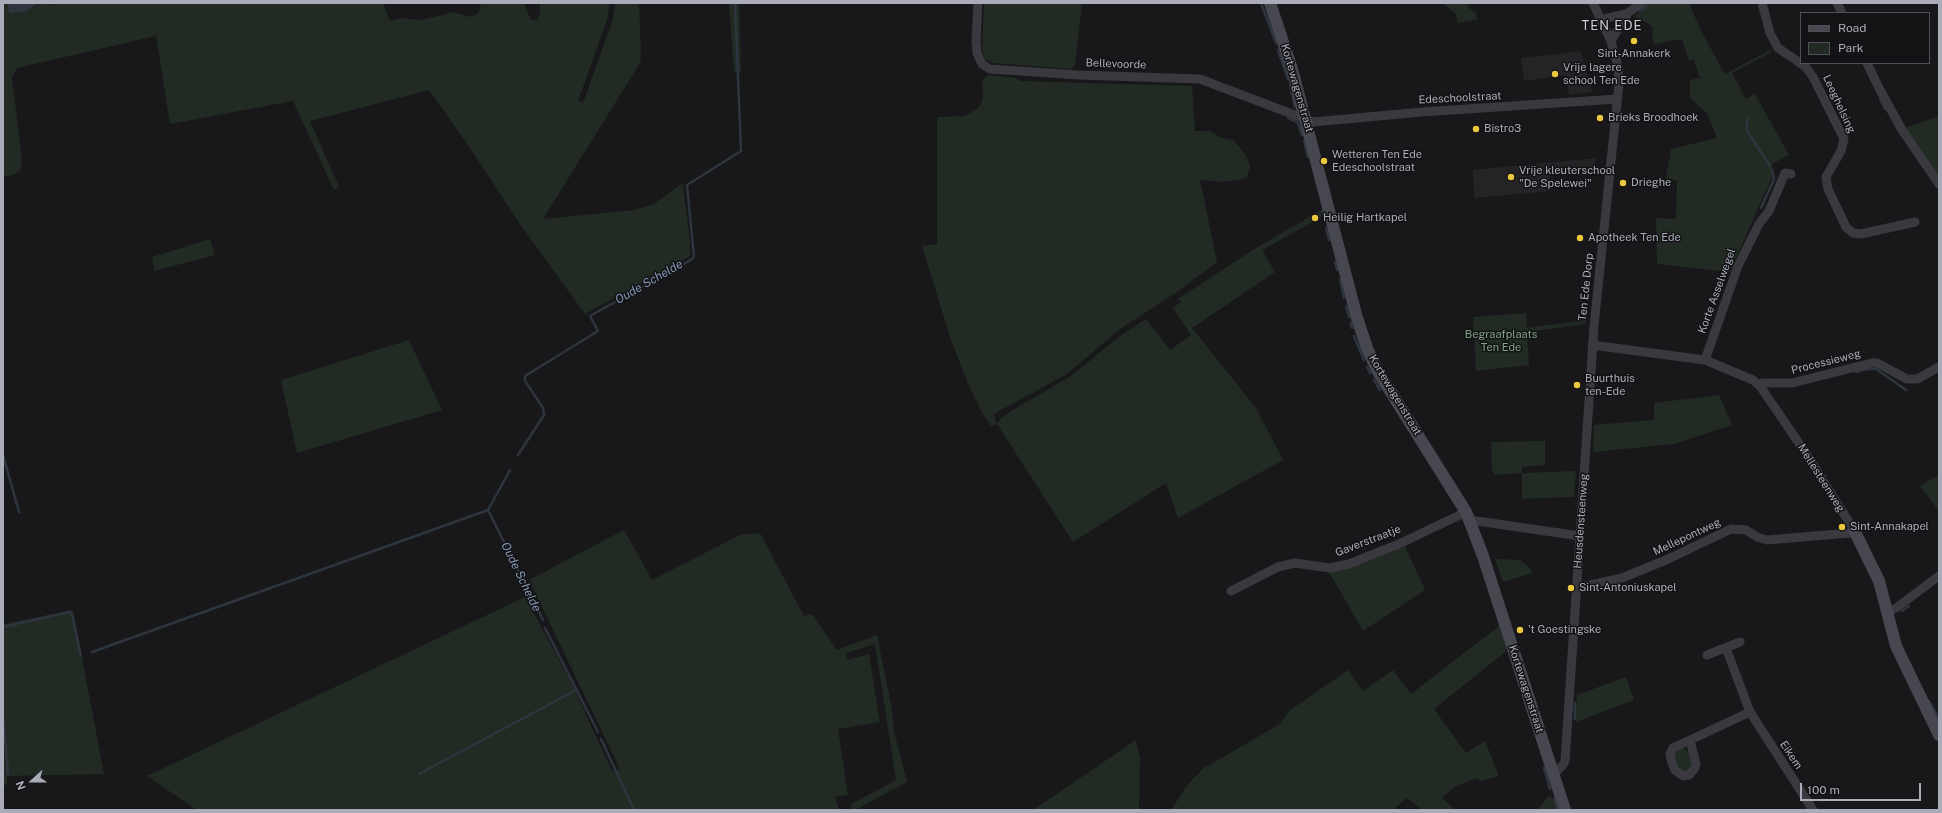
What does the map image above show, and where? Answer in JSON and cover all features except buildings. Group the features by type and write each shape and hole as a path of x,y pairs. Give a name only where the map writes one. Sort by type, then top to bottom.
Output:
{"street":[{"name":"Bellevoorde","path":"978,3 976,41 977,53 982,64 990,69 1079,75 1200,80 1306,118"},
{"name":"Kortewagenstraat","path":"1270,3 1291,63 1357,318 1367,348 1377,370 1468,516 1484,559 1554,774"},
{"name":"Ten Ede Dorp","path":"1592,3 1611,41 1618,67 1619,84 1592,345"},
{"path":"1611,41 1628,13 1641,3"},
{"name":"Leeghelsing","path":"1762,3 1770,33 1778,48 1800,63"},
{"path":"1837,3 1842,12"},
{"path":"1600,20 1628,13"},
{"name":"Leeghelsing","path":"1802,64 1806,67 1813,77 1844,139 1841,151 1826,177 1828,189 1846,227 1852,233 1861,234 1915,222"},
{"path":"1867,64 1878,88 1902,130 1939,184"},
{"name":"Edeschoolstraat","path":"1306,118 1313,122 1422,112 1617,99"},
{"name":"Korte Asselwegel","path":"1705,360 1738,266 1759,224 1769,211 1785,173 1791,174"},
{"name":"Mellesteenweg","path":"1592,345 1705,360 1753,380 1760,386 1809,458 1854,530 1879,581 1896,646 1939,735"},
{"name":"Heusdensteenweg","path":"1554,774 1565,761 1592,345"},
{"name":"Processieweg","path":"1760,386 1763,383 1792,383 1872,363 1876,363 1907,380 1916,378 1939,367"},
{"path":"1468,516 1580,536"},
{"name":"Gaverstraatje","path":"1231,591 1278,567 1295,563 1330,568 1349,564 1468,516"},
{"name":"Mellepontweg","path":"1577,588 1622,578 1666,560 1731,530 1746,530 1757,537 1767,540 1850,533 1854,530"},
{"path":"1888,611 1896,608 1939,576"},
{"path":"1707,655 1740,642"},
{"name":"Eikem","path":"1726,648 1750,712 1813,810"},
{"path":"1690,740 1750,712"},
{"path":"1554,774 1565,810"}],"shaded area":[{"path":"7,3 38,3 25,12 9,13"},
{"name":"Vrije lagere school Ten Ede","path":"1581,51 1588,76 1590,76 1592,92 1569,95 1566,75 1524,81 1521,58"},
{"name":"Vrije kleuterschool \"De Spelewei\"","path":"1596,158 1594,167 1549,171 1551,191 1474,198 1473,170"}],"green space":[{"path":"3,3 7,3 9,12 25,12 38,3 47,3 50,5 52,3 383,3 390,21 402,18 421,20 454,12 470,17 478,13 481,7 479,3 522,3 525,6 531,20 537,20 540,14 540,3 609,3 608,17 578,101 583,103 613,19 615,3 639,3 640,63 543,219 634,210 652,205 683,183 690,241 690,256 585,314 522,227 468,145 429,90 310,121 339,187 334,190 293,101 170,124 156,36 17,68 12,77 22,161 20,171 13,175 3,177"},
{"path":"729,3 739,3 741,72 734,72"},
{"path":"984,3 1082,3 1075,65 1072,69 993,63 988,61 984,57 982,49"},
{"path":"1442,3 1467,3 1469,8 1476,13 1477,20 1458,23 1455,13"},
{"path":"1652,3 1689,3 1702,33 1725,74 1770,50 1772,52 1732,73 1746,99 1755,94 1789,155 1772,164 1772,177 1730,272 1657,264 1656,218 1676,219 1677,181 1666,178 1671,149 1717,138 1707,113 1690,98 1690,80 1700,78 1694,60 1689,61 1682,39 1655,44 1652,40 1653,28 1648,23 1634,17"},
{"path":"989,75 1016,78 1020,81 1192,86 1195,131 1211,131 1219,137 1233,140 1246,155 1250,166 1247,177 1243,179 1223,182 1200,180 1217,262 1174,294 1120,329 1067,374 994,414 996,423 1008,413 1071,376 1120,336 1146,319 1170,350 1191,335 1173,308 1181,302 1178,299 1251,251 1320,211 1322,217 1262,250 1275,272 1192,328 1256,408 1283,460 1178,518 1166,483 1073,542 997,424 991,426 983,414 968,384 951,340 922,246 937,244 937,117 965,116 977,109 981,104 983,95 982,81"},
{"path":"1939,116 1939,181 1905,128"},
{"path":"210,239 215,255 154,271 152,257"},
{"name":"Begraafplaats Ten Ede","path":"1526,313 1527,328 1586,320 1586,324 1527,332 1529,365 1476,371 1473,317"},
{"path":"409,340 442,410 297,453 281,380"},
{"path":"1719,395 1732,425 1674,444 1593,452 1594,425 1654,420 1654,403"},
{"path":"1545,441 1545,465 1522,467 1522,473 1495,475 1492,469 1491,442"},
{"path":"1576,471 1574,497 1522,499 1522,473"},
{"path":"1939,475 1939,511 1920,486"},
{"path":"624,530 652,580 740,535 760,533 804,616 812,614 837,650 877,635 892,709 894,731 907,782 857,809 852,809 850,805 896,780 875,644 846,653 847,660 869,654 880,722 838,729 848,795 835,797 839,810 197,810 147,776 525,597 570,680 612,771 620,769 529,580"},
{"path":"1405,546 1425,590 1363,631 1329,572 1362,564"},
{"path":"1495,559 1520,560 1528,566 1533,573 1503,582"},
{"path":"73,610 104,774 7,776 7,785 3,785 3,624"},
{"path":"1499,626 1505,644 1506,650 1504,653 1434,709 1466,753 1485,741 1499,776 1482,781 1476,778 1456,786 1442,798 1455,810 1423,810 1407,798 1393,810 1171,810 1188,784 1204,768 1280,724 1289,711 1348,670 1363,691 1393,670 1411,694"},
{"path":"1626,677 1634,700 1576,722 1577,695"},
{"path":"1136,740 1140,759 1139,810 1033,810"},
{"path":"1683,748 1689,752 1692,766 1686,772 1681,771 1674,758 1675,751"},
{"path":"1549,796 1551,796 1556,810 1537,810"}],"waterway":[{"name":"Oude Schelde","path":"518,455 544,415 543,408 525,381 525,376 598,331 590,316 694,257 687,185 741,151 735,3"},
{"path":"1261,3 1276,43"},
{"path":"1640,11 1650,3"},
{"path":"1278,50 1288,79"},
{"path":"1290,85 1295,107"},
{"path":"1880,99 1885,109"},
{"path":"1288,118 1298,123 1302,135"},
{"path":"1747,119 1747,131 1770,166"},
{"path":"1304,141 1308,157"},
{"path":"1761,208 1774,179 1772,170"},
{"path":"1326,228 1329,240"},
{"path":"1335,262 1337,270"},
{"path":"1340,280 1344,298"},
{"path":"1346,306 1349,317"},
{"path":"1351,323 1352,328"},
{"path":"1354,336 1364,360"},
{"path":"1367,367 1370,373"},
{"path":"1856,372 1867,369 1876,369 1906,390"},
{"path":"1374,380 1380,390"},
{"path":"3,455 19,512"},
{"name":"Oude Schelde","path":"510,470 488,510 543,620"},
{"path":"92,652 488,510"},
{"path":"1902,611 1909,606"},
{"path":"3,627 69,612 72,615 81,656"},
{"name":"Oude Schelde","path":"545,628 598,732"},
{"path":"419,774 576,690"},
{"path":"1929,701 1939,719"},
{"path":"1575,703 1575,719"},
{"path":"3,714 8,774"},
{"name":"Oude Schelde","path":"601,739 634,810"},
{"path":"1544,768 1550,789"},
{"path":"1554,799 1557,810"}],"place":[{"name":"Sint-Annakerk","path":"1634,41"},
{"name":"Vrije lagere school Ten Ede","path":"1555,74"},
{"name":"Brieks Broodhoek","path":"1600,118"},
{"name":"Bistro3","path":"1476,129"},
{"name":"Wetteren Ten Ede Edeschoolstraat","path":"1324,161"},
{"name":"Vrije kleuterschool \"De Spelewei\"","path":"1511,177"},
{"name":"Drieghe","path":"1623,183"},
{"name":"Heilig Hartkapel","path":"1315,218"},
{"name":"Apotheek Ten Ede","path":"1580,238"},
{"name":"Buurthuis ten-Ede","path":"1577,385"},
{"name":"Sint-Annakapel","path":"1842,527"},
{"name":"Sint-Antoniuskapel","path":"1571,588"},
{"name":"'t Goestingske","path":"1520,630"}],"district":[{"name":"TEN EDE","path":"1612,26"}]}
